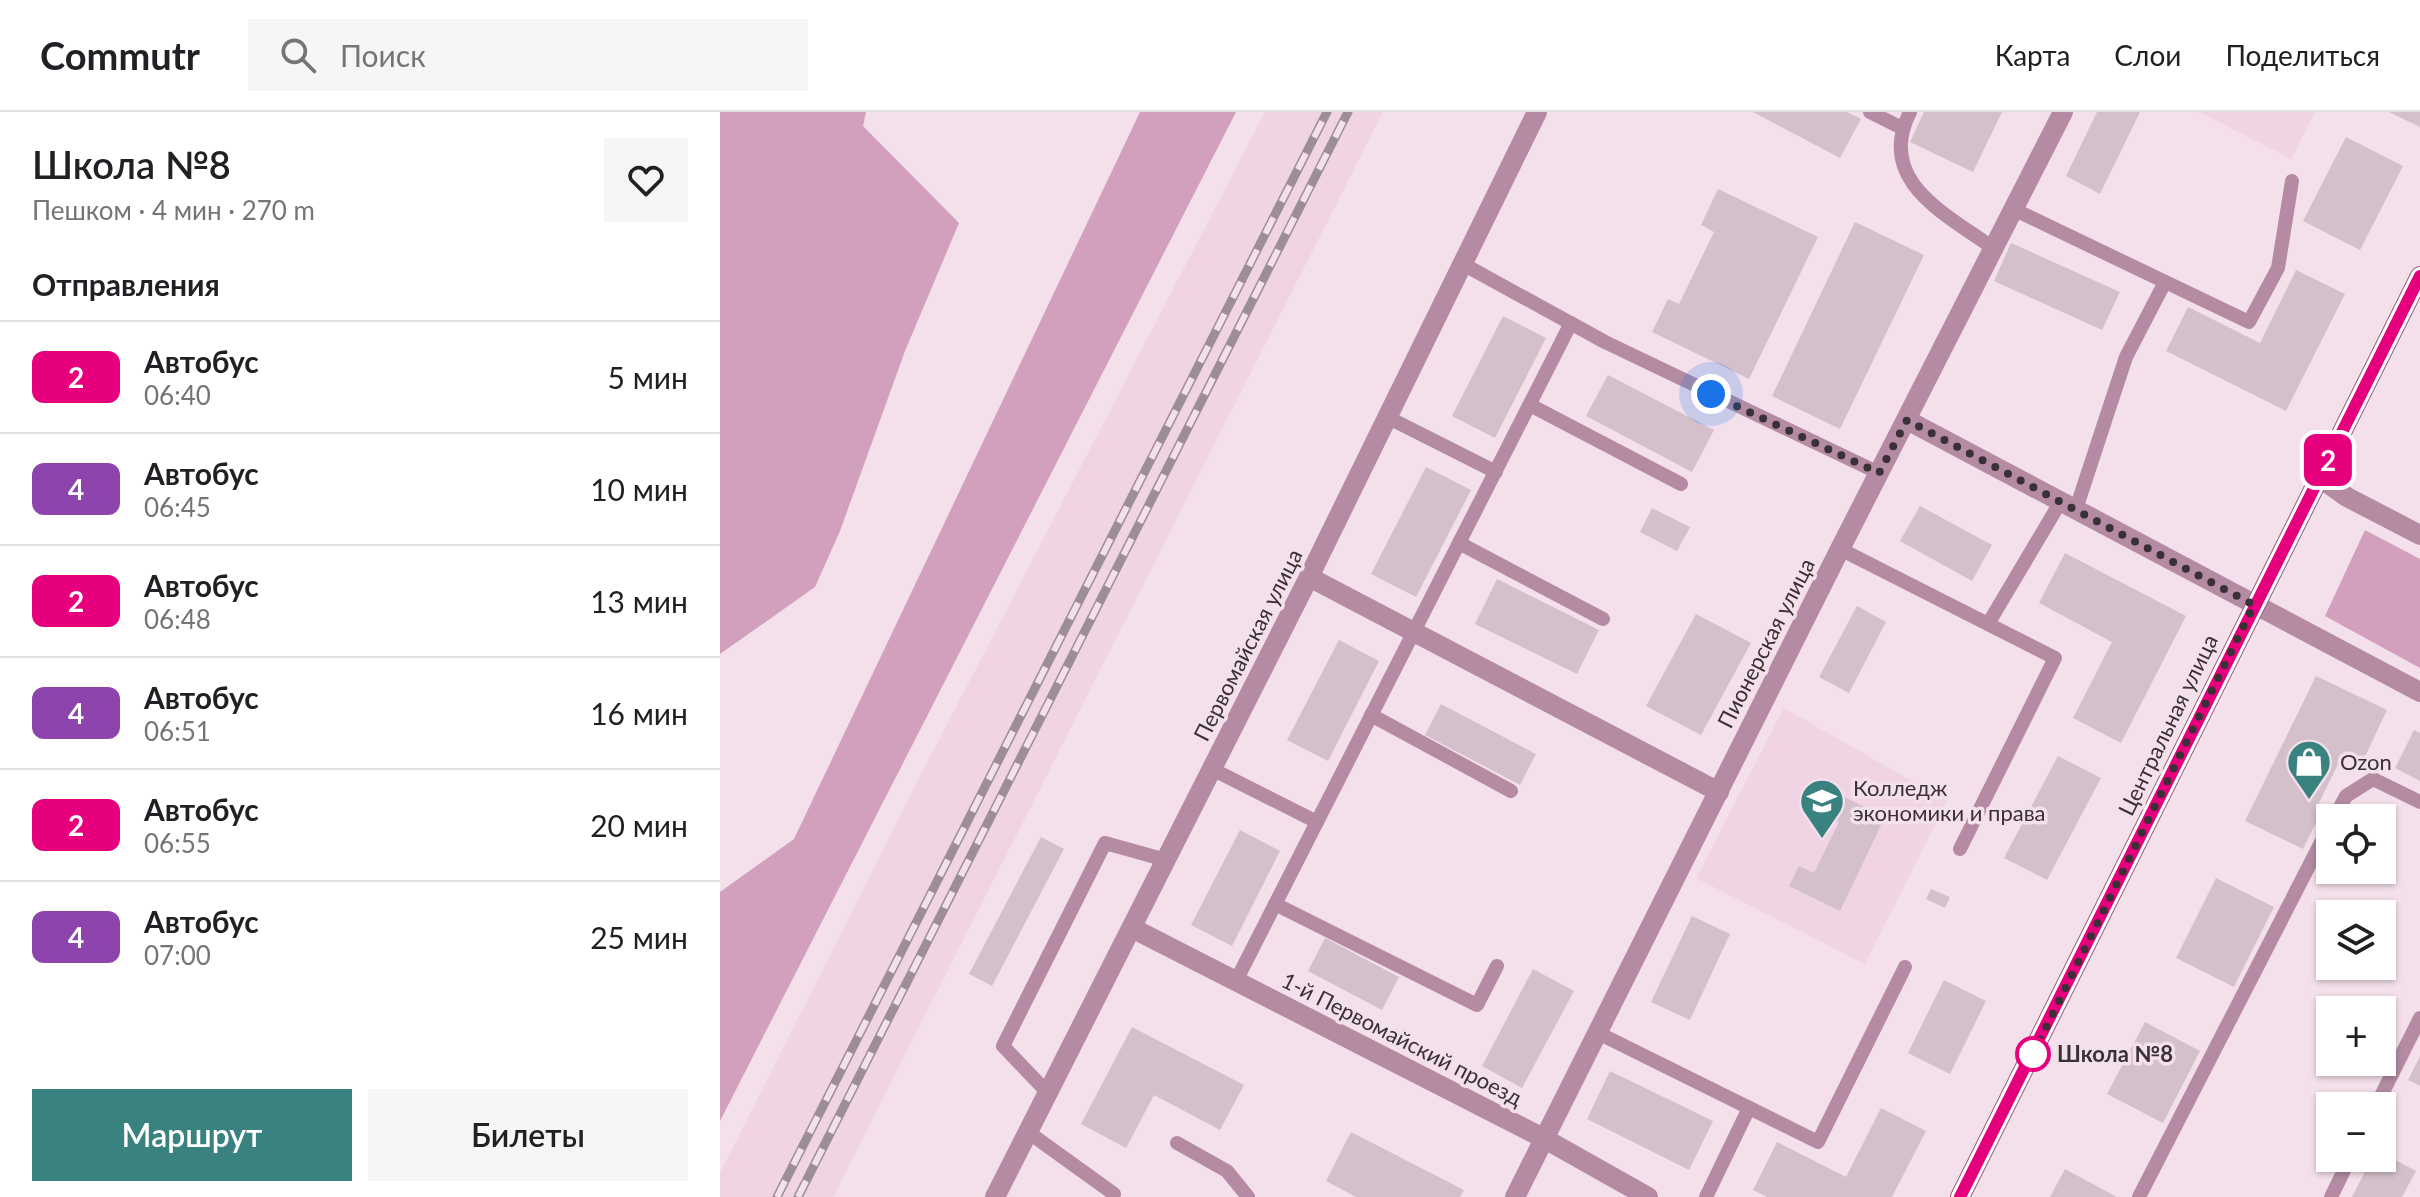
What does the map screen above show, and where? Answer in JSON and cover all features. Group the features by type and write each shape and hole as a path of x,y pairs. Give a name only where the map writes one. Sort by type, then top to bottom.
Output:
{"main road":[{"name":"Центральная улица","path":"1960,1197 2420,276"}],"street":[{"name":"Первомайская улица","path":"995,1197 1309,577 1537,112"},
{"name":"Пионерская улица","path":"1515,1197 2063,112"},
{"path":"1907,420 2420,692"},
{"path":"2319,477 2347,497 2420,535"},
{"path":"1309,577 1719,792"},
{"name":"1-й Первомайский проезд","path":"1132,928 1545,1139 1648,1197"}],"lane":[{"path":"1870,112 1902,128"},
{"path":"1910,112 1902,128 1899,157 1909,179 1923,196 1993,248"},
{"path":"2013,209 2249,322 2278,268 2292,181"},
{"path":"1461,263 1711,394 1879,473"},
{"path":"1988,624 2068,505 2126,357 2165,282"},
{"path":"1236,981 1571,323"},
{"path":"1530,405 1681,484"},
{"path":"1387,417 1496,472"},
{"path":"1459,543 1603,619"},
{"path":"1840,549 2055,658 1960,849"},
{"path":"1371,715 1511,791"},
{"path":"1212,769 1317,822"},
{"path":"2342,804 2346,796 2373,779 2420,802"},
{"path":"1048,1093 1003,1046 1098,856 1105,843 1166,860"},
{"path":"2139,1197 2316,852"},
{"path":"1275,904 1477,1005 1497,966"},
{"path":"1598,1033 1818,1142 1905,967"},
{"path":"2383,1092 2420,1018"},
{"path":"1706,1197 1749,1108"},
{"path":"1028,1132 1114,1194"},
{"path":"1177,1143 1227,1171 1248,1197"},
{"path":"2331,1197 2343,1172"}],"shaded area":[{"path":"720,112 866,112 863,126 959,223 905,351 840,531 815,587 720,654"},
{"path":"1140,112 1236,112 720,1121 720,892 794,839"},
{"path":"1265,112 1383,112 833,1197 720,1197 720,1173 915,786"},
{"path":"2199,112 2315,112 2291,159"},
{"path":"2365,530 2420,559 2420,668 2325,616"},
{"name":"Колледж экономики и права","path":"1784,708 1947,801 1865,964 1696,878"}],"building":[{"path":"1753,112 1847,112 1861,119 1840,158"},
{"path":"1924,112 2002,112 1973,172 1910,142"},
{"path":"2097,112 2140,112 2100,194 2066,176"},
{"path":"2389,112 2420,112 2420,127"},
{"path":"2346,137 2403,166 2360,250 2303,221"},
{"path":"1718,189 1818,237 1749,379 1652,332 1668,299 1679,304 1714,232 1701,225"},
{"path":"1855,222 1924,255 1840,429 1772,396"},
{"path":"2011,243 2120,292 2102,330 1994,281"},
{"path":"2296,270 2345,294 2286,411 2166,351 2188,307 2260,343"},
{"path":"1503,316 1546,338 1495,438 1452,416"},
{"path":"1608,375 1714,430 1692,472 1586,416"},
{"path":"1426,467 1471,490 1416,597 1371,574"},
{"path":"1920,506 1992,545 1972,581 1900,541"},
{"path":"1652,508 1690,527 1677,551 1640,532"},
{"path":"2065,553 2186,616 2121,743 2073,718 2112,642 2039,603"},
{"path":"1497,579 1599,630 1577,674 1475,624"},
{"path":"1857,606 1886,622 1849,693 1819,677"},
{"path":"1696,614 1751,643 1701,735 1646,706"},
{"path":"1339,640 1379,661 1328,761 1287,740"},
{"path":"2316,676 2387,710 2362,763 2343,754 2316,804 2316,822 2303,849 2245,821"},
{"path":"1441,704 1536,754 1520,785 1425,735"},
{"path":"2414,730 2420,733 2420,781 2395,768"},
{"path":"2058,756 2101,778 2047,880 2004,858"},
{"path":"1836,793 1885,817 1840,911 1789,886 1799,866 1814,873 1839,822 1826,815"},
{"path":"1240,830 1280,851 1232,946 1191,925"},
{"path":"1041,837 1064,849 992,986 969,974"},
{"path":"2216,878 2274,907 2234,987 2176,958"},
{"path":"1931,889 1950,897 1945,908 1926,899"},
{"path":"1692,916 1730,934 1690,1020 1651,1002"},
{"path":"1325,938 1399,977 1382,1010 1308,971"},
{"path":"1533,969 1574,991 1522,1088 1482,1066"},
{"path":"1944,980 1986,1001 1950,1074 1908,1053"},
{"path":"2145,1022 2200,1051 2163,1123 2107,1094"},
{"path":"1132,1027 1244,1085 1220,1130 1154,1095 1126,1148 1081,1124"},
{"path":"2420,1056 2420,1086 2408,1080"},
{"path":"1610,1071 1713,1121 1689,1170 1587,1119"},
{"path":"1881,1108 1926,1131 1892,1197 1767,1197 1753,1190 1777,1142 1846,1177"},
{"path":"1351,1132 1464,1190 1460,1197 1356,1197 1326,1181"},
{"path":"2396,1160 2416,1171 2402,1197 2352,1197 2365,1172 2396,1172"},
{"path":"2065,1169 2117,1197 2050,1197"}],"railway":[{"path":"777,1197 1327,112"},
{"path":"798,1197 1348,112"}],"bus line":[{"name":"2","path":"1960,1197 2420,276"}],"place":[{"name":"Ozon","path":"2309,801"},
{"name":"Колледж экономики и права","path":"1822,840"},
{"name":"Школа №8","path":"2033,1054"}],"route":[{"path":"1711,394 1879,473 1907,420 2254,605 2033,1054"}]}
